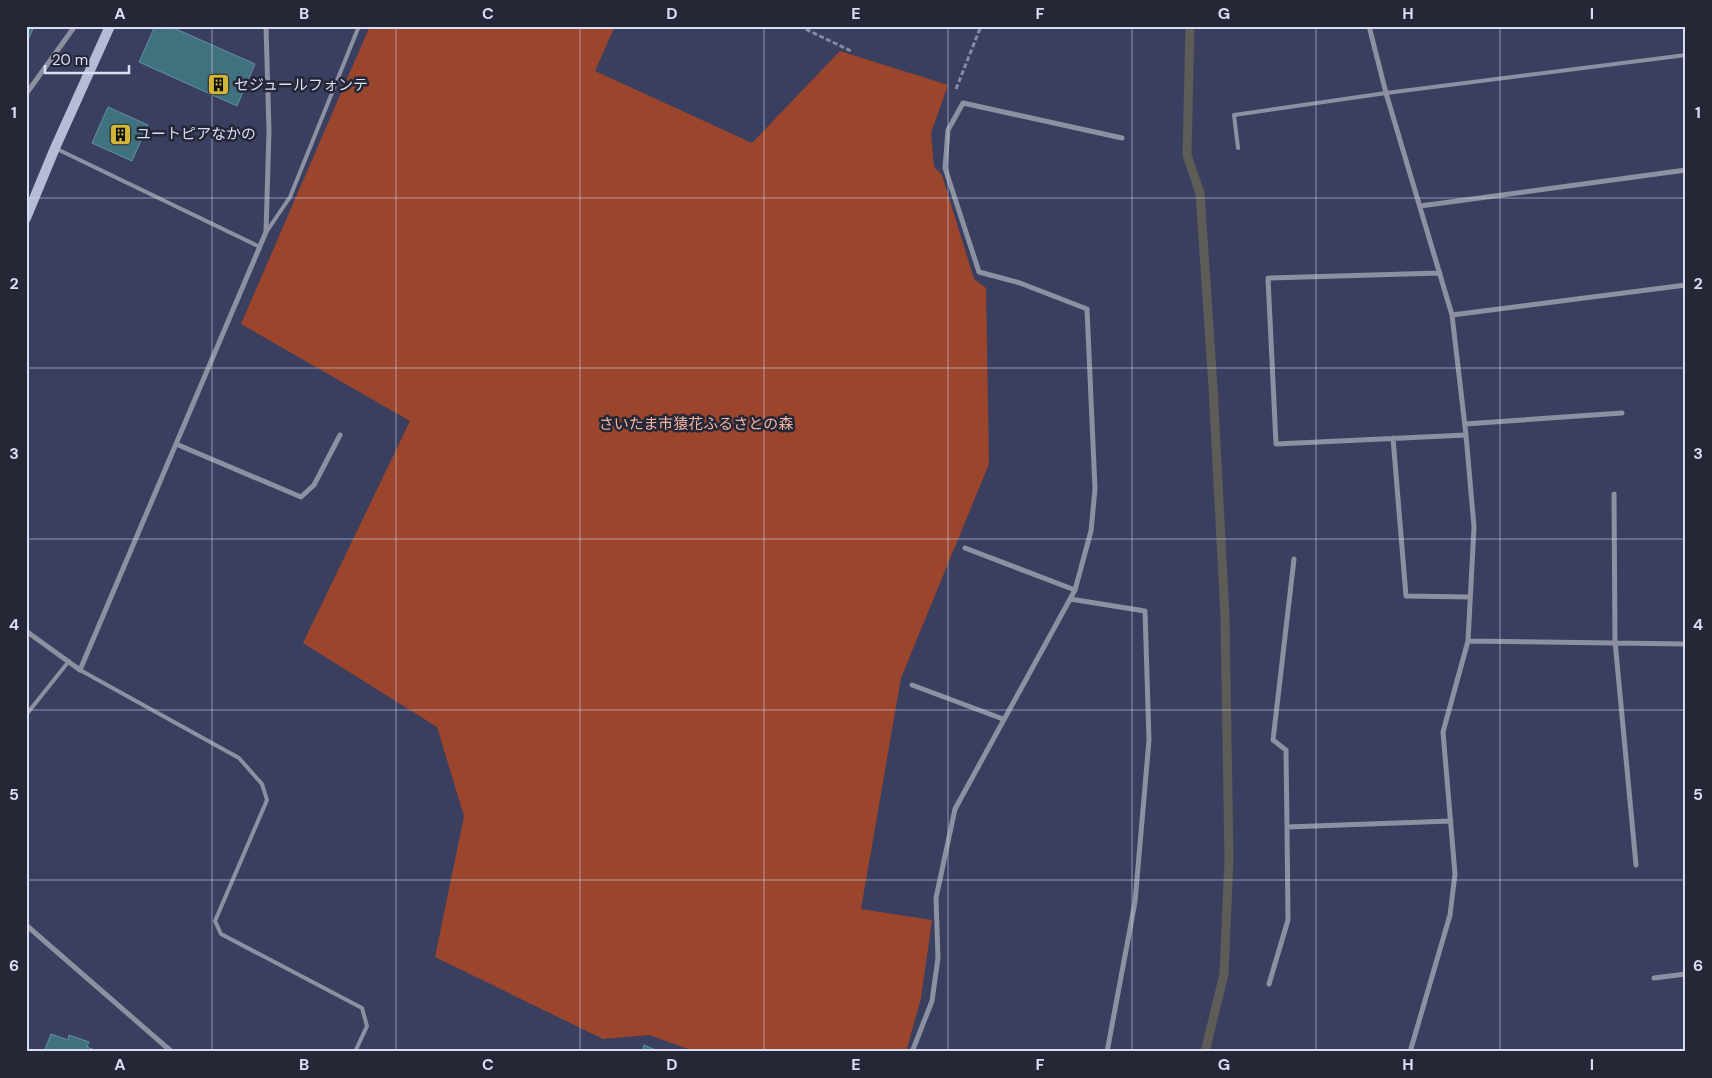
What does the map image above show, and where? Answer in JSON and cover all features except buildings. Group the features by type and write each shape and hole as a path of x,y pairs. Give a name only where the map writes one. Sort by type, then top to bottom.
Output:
{"street":[{"path":"26,94 74,26"},
{"path":"26,217 110,26"},
{"path":"26,631 80,670 266,232 270,131 266,26"},
{"path":"1369,26 1386,93 1452,314 1465,424 1474,527 1468,641 1443,732 1455,874 1450,915 1410,1052"},
{"path":"912,1052 932,1001 938,958 936,898 955,808 1075,590 1091,530 1095,489 1087,310 1020,283 979,272 945,168 948,130 963,103 1122,138"},
{"path":"1420,206 1686,170"},
{"path":"1440,273 1268,278 1276,444 1466,435"},
{"path":"1452,314 1686,286"},
{"path":"1465,424 1622,412"},
{"path":"176,444 301,497 314,485 340,435"},
{"path":"1393,438 1406,596 1470,597"},
{"path":"1614,494 1615,643 1636,866"},
{"path":"965,548 1075,590"},
{"path":"1269,984 1288,920 1286,750 1273,740 1294,559"},
{"path":"1070,599 1145,611 1149,740 1136,892 1107,1052"},
{"path":"1468,641 1686,644"},
{"path":"912,685 1003,718"},
{"path":"1287,827 1450,821"},
{"path":"26,925 172,1052"},
{"path":"1654,978 1686,974"}],"lane":[{"path":"266,232 290,197 359,26"},
{"path":"1238,148 1234,115 1386,93 1686,55"},
{"path":"55,148 260,247"},
{"path":"26,715 69,662"},
{"path":"80,670 239,758 262,784 267,800 215,921 221,934 362,1008 367,1026 355,1052"}],"path":[{"path":"799,26 851,51"}],"green space":[{"name":"さいたま市猿花ふるさとの森","path":"370,26 615,26 595,71 752,143 840,51 948,85 931,133 934,167 942,175 974,279 986,288 989,464 901,678 861,909 932,920 921,998 906,1052 697,1052 649,1035 603,1039 435,957 464,816 437,727 303,643 410,421 241,324"}],"waterway":[{"path":"1190,26 1187,155 1200,193 1213,387 1225,617 1229,860 1224,974 1205,1052"}],"place":[{"name":"セジュールフォンテ","path":"218,85"},
{"name":"ユートピアなかの","path":"120,134"}]}
